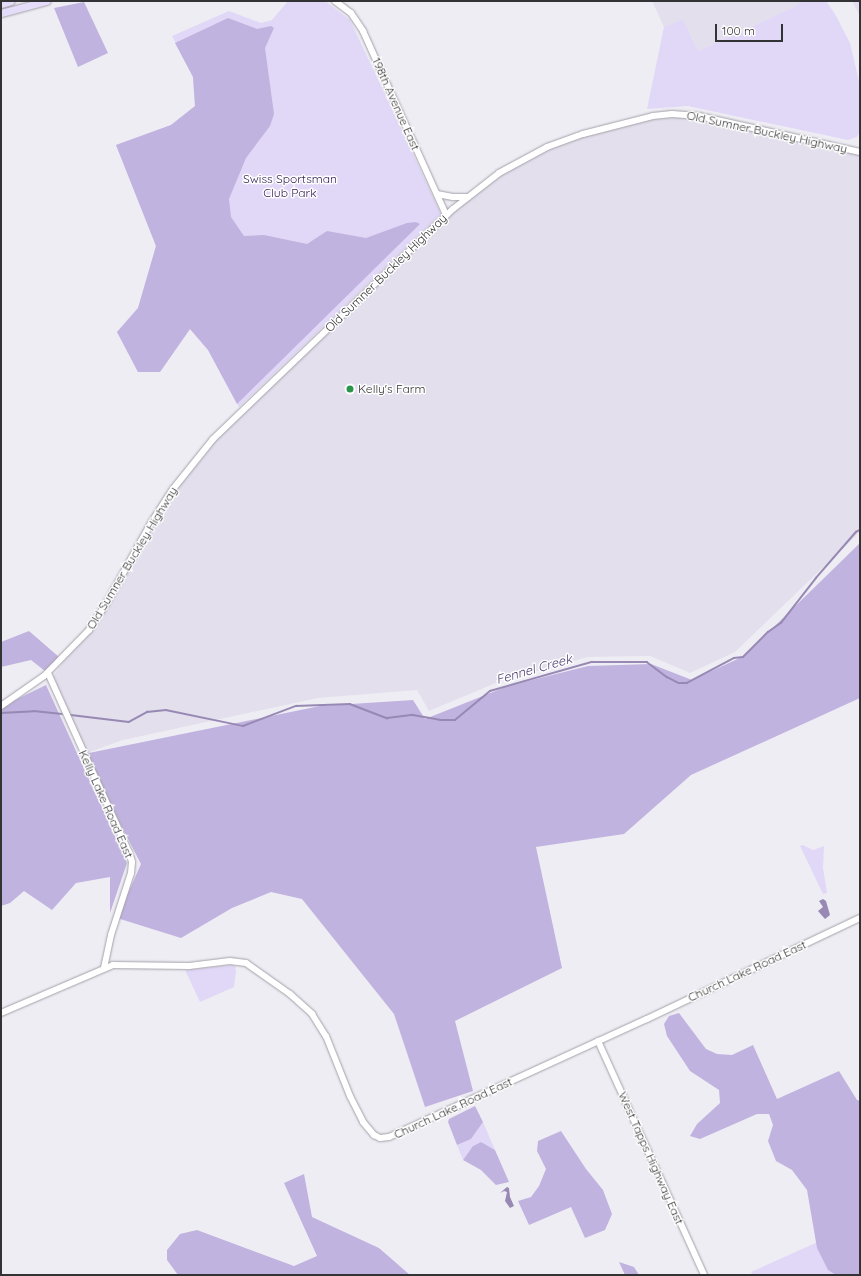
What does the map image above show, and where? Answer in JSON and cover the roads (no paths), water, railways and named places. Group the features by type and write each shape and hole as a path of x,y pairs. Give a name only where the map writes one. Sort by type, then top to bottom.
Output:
{"main road":[{"path":"1,4 11,1"},
{"path":"1,13 46,1"}],"street":[{"name":"198th Avenue East","path":"334,1 351,13 363,31 446,215"},
{"name":"Old Sumner Buckley Highway","path":"1,706 28,689 48,673 80,640 98,616 153,519 173,489 206,447 446,215 468,197 512,166 547,147 583,134 658,115 672,114 699,116 860,152"},
{"path":"436,194 453,197 468,197"},
{"name":"Kelly Lake Road East","path":"48,673 131,857 131,873 112,935 104,968"},
{"name":"Church Lake Road East","path":"104,968 128,965 189,966 230,961 246,963 253,966 301,1003 319,1023 326,1036 357,1112 368,1130 380,1138 389,1137 399,1133 860,918"},
{"path":"1,1013 104,968"},
{"name":"West Tapps Highway East","path":"598,1041 704,1275"}],"waterway":[{"name":"Fennel Creek","path":"71,715 129,722 147,712 166,710 243,726 296,706 350,704 387,718 413,715 440,720 455,720 490,691 592,662 647,662 667,677 679,683 687,683 734,658 743,657 768,632 781,623 816,578 856,532 860,530"},
{"name":"Fennel Creek","path":"1,713 34,711 62,714"}],"place":[{"name":"Kelly's Farm","path":"350,389"}],"park label":[{"name":"Swiss Sportsman Club Park","path":"290,186"}]}
